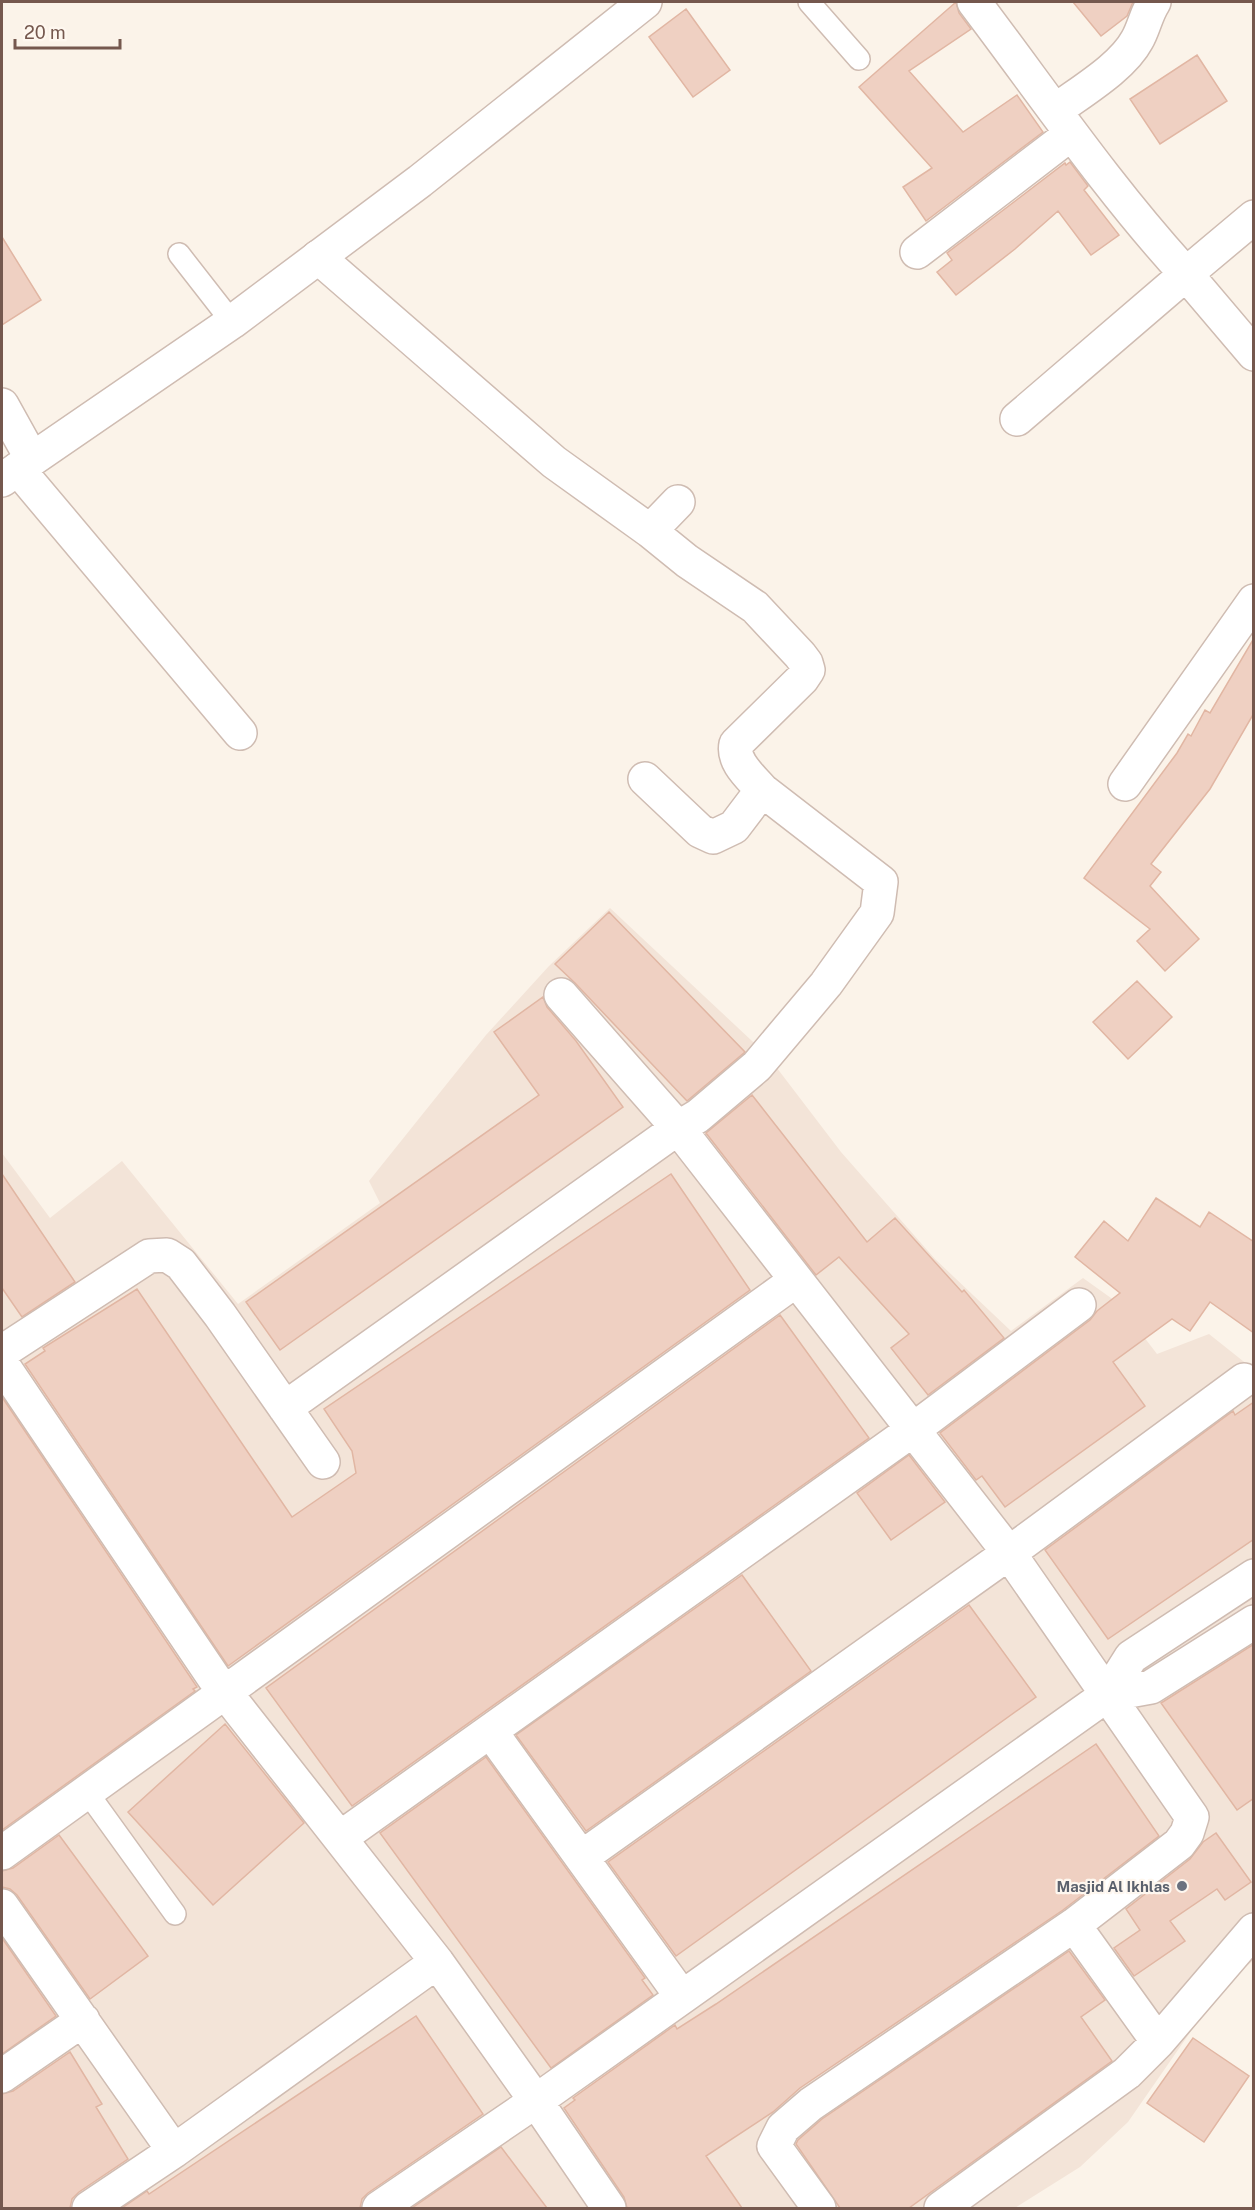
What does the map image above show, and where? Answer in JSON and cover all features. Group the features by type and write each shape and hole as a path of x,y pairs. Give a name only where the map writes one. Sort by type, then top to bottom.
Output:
{"street":[{"path":"17,470 232,322 420,180 645,2"},
{"path":"974,2 1063,123 1150,233 1254,354"},
{"path":"917,252 997,193 1120,62 1136,42 1148,10 1154,2"},
{"path":"1017,419 1254,217"},
{"path":"285,1408 698,1116 757,1066 826,984 877,913 881,882 762,790 737,760 734,752 736,744 802,679 808,670 806,663 755,607 687,561 650,531 554,462 318,257"},
{"path":"2,405 17,470 240,733"},
{"path":"650,531 678,502"},
{"path":"1125,784 1254,601"},
{"path":"645,779 700,831 713,837 735,827 762,790"},
{"path":"561,995 678,1128 795,1281 914,1429 1009,1553 1192,1817 1187,1833 1179,1844 1074,1925 811,2104 783,2128 774,2146 819,2208"},
{"path":"2,1352 149,1256 167,1256 181,1264 220,1315 323,1462"},
{"path":"2,1853 795,1281"},
{"path":"340,1838 914,1429 1079,1305"},
{"path":"2,1364 226,1693 437,1962 609,2208"},
{"path":"582,1857 1009,1553 1244,1380"},
{"path":"379,2208 536,2101 1107,1695 1131,1657 1254,1576"},
{"path":"1107,1695 1151,1687 1254,1622"},
{"path":"491,1732 682,1997"},
{"path":"2,1906 174,2151"},
{"path":"1074,1925 1158,2042"},
{"path":"941,2208 1127,2073 1158,2042 1254,1930"},
{"path":"89,2208 174,2151 437,1962"},
{"path":"2,2076 83,2020"}],"lane":[{"path":"809,2 859,59"},
{"path":"179,254 232,322"},
{"path":"87,1791 175,1914"}],"shaded area":[{"path":"610,908 767,1055 841,1152 935,1259 1011,1331 1083,1278 1118,1303 1157,1354 1209,1334 1253,1369 1253,1961 1223,1985 1128,2122 1080,2167 1015,2208 2,2208 2,1153 50,1218 122,1161 238,1304 380,1203 369,1181 486,1035 549,966"}],"building":[{"path":"956,2 959,13 971,29 909,71 963,132 1017,95 1043,132 926,221 903,187 932,168 859,87"},
{"path":"1073,2 1133,2 1127,16 1101,36"},
{"path":"686,9 730,70 693,97 649,37"},
{"path":"1197,55 1227,101 1160,144 1130,99"},
{"path":"1070,162 1088,186 1084,190 1119,235 1091,255 1058,211 1015,249 956,295 937,272 952,260 947,253 1065,163 1066,165"},
{"path":"2,237 41,300 2,325"},
{"path":"1254,638 1254,713 1210,789 1151,864 1161,872 1150,886 1199,939 1165,971 1137,941 1150,929 1084,878 1177,753 1188,734 1191,736 1205,710 1210,713"},
{"path":"609,912 745,1052 687,1101 555,964"},
{"path":"1137,981 1172,1017 1128,1059 1093,1022"},
{"path":"543,997 547,1007 576,1041 623,1107 280,1350 246,1302 539,1095 494,1032"},
{"path":"752,1095 867,1242 895,1218 962,1292 964,1290 1004,1338 928,1395 891,1348 909,1334 839,1257 816,1275 706,1133"},
{"path":"2,1174 75,1282 22,1317 2,1288"},
{"path":"671,1174 750,1290 228,1666 25,1364 45,1351 43,1348 137,1289 292,1517 356,1473 352,1451 324,1409"},
{"path":"1156,1198 1200,1227 1209,1212 1254,1242 1254,1333 1210,1302 1190,1331 1172,1319 1113,1362 1145,1406 1005,1507 982,1476 976,1480 940,1433 1090,1320 1097,1311 1120,1293 1075,1257 1104,1221 1128,1241"},
{"path":"780,1315 869,1438 352,1806 266,1688"},
{"path":"2,1397 197,1687 193,1689 195,1691 2,1830"},
{"path":"1254,1402 1254,1539 1108,1639 1045,1550 1233,1411 1235,1415"},
{"path":"909,1455 945,1502 891,1540 857,1493"},
{"path":"742,1575 811,1671 586,1831 516,1735"},
{"path":"969,1605 1036,1697 676,1956 608,1862"},
{"path":"1254,1644 1254,1798 1237,1810 1161,1703"},
{"path":"225,1724 304,1823 213,1905 128,1812"},
{"path":"1096,1744 1159,1836 1063,1910 800,2088 773,2112 706,2156 742,2208 627,2208 624,2197 564,2108 575,2100 573,2098 675,2025 677,2029 716,2004"},
{"path":"486,1757 645,1978 642,1980 653,1995 551,2068 380,1833"},
{"path":"1216,1833 1251,1882 1225,1900 1217,1889 1170,1921 1185,1941 1134,1976 1114,1948 1140,1930 1126,1909 1190,1859 1203,1842"},
{"path":"59,1835 148,1956 90,1999 17,1895 10,1889 2,1887 2,1871 13,1868"},
{"path":"2,1938 56,2016 2,2054"},
{"path":"1069,1951 1105,2000 1081,2017 1112,2061 909,2208 840,2208 796,2144 798,2140 822,2119"},
{"path":"416,2016 483,2114 368,2193 362,2199 360,2208 122,2208 147,2191 149,2194"},
{"path":"1193,2038 1249,2076 1204,2142 1147,2103"},
{"path":"70,2052 102,2104 96,2107 128,2159 79,2192 72,2199 70,2208 2,2208 2,2094 13,2091"},
{"path":"501,2147 547,2208 412,2208"}],"place":[{"name":"Masjid Al Ikhlas","path":"1182,1886"}]}
